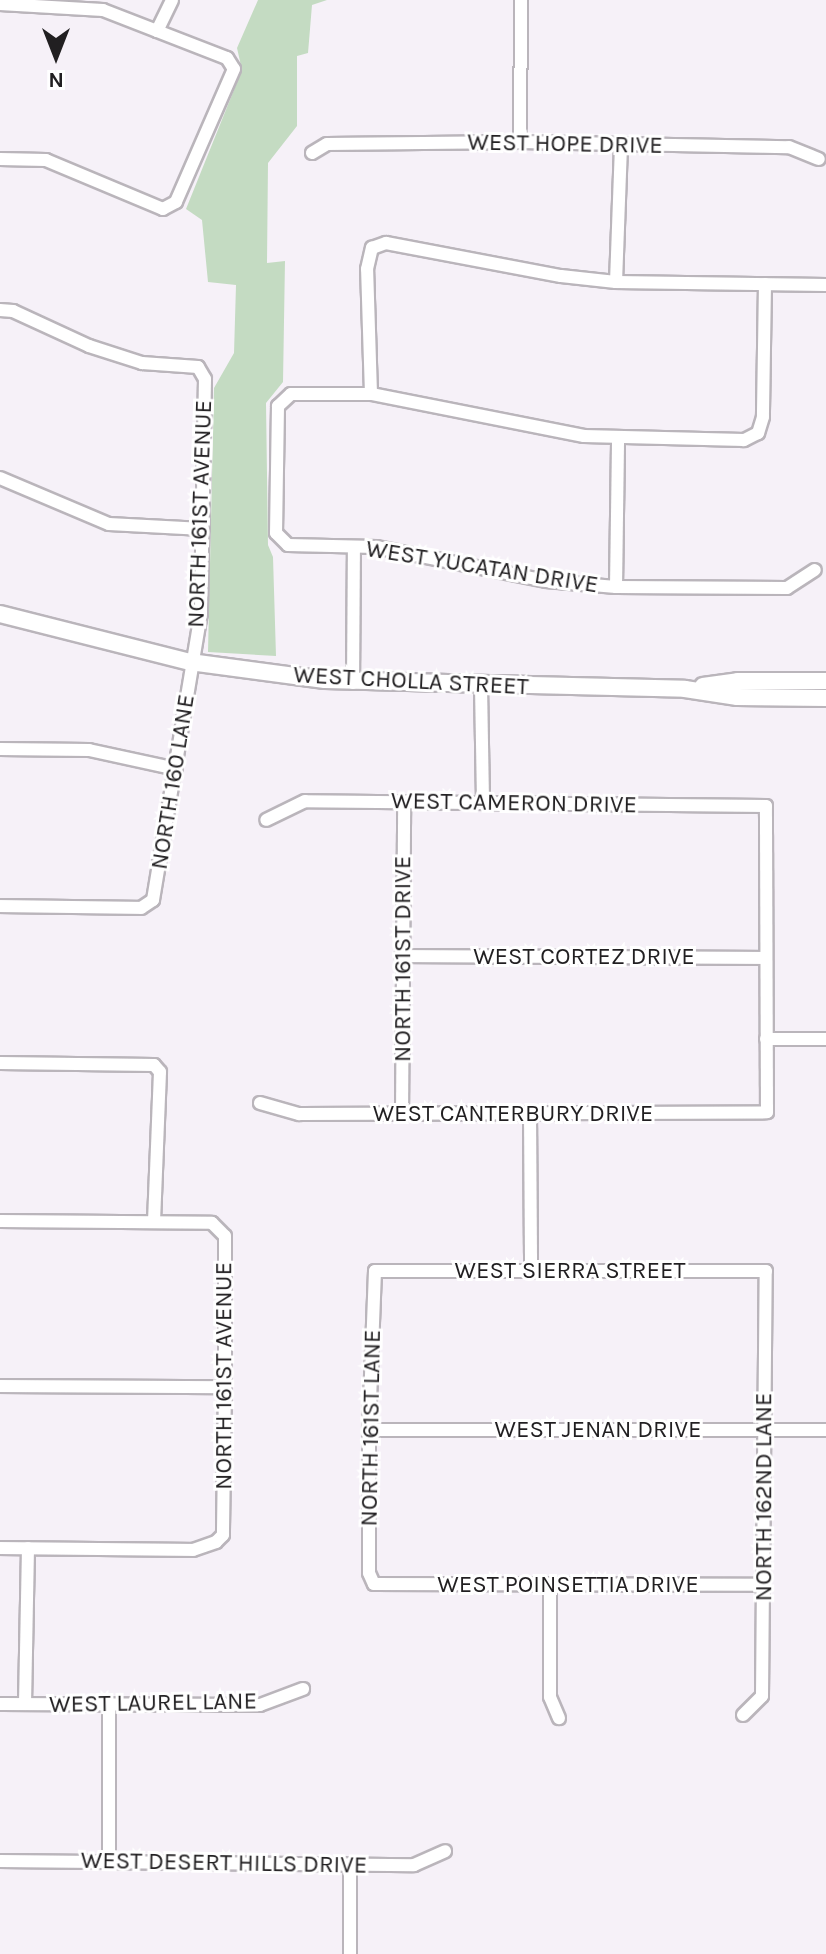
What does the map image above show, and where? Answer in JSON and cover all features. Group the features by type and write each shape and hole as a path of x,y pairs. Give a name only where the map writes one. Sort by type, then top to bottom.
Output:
{"street":[{"path":"157,31 172,0"},
{"path":"520,142 521,0"},
{"path":"0,4 103,10 227,58 234,69 176,202 163,209 46,160 0,159"},
{"name":"WEST HOPE DRIVE","path":"312,153 327,144 520,142 789,147 819,159"},
{"path":"616,282 621,144"},
{"path":"765,284 763,417 758,433 744,440 584,436 371,394 367,269 372,248 386,243 561,276 616,282 765,284 826,285"},
{"name":"NORTH 161ST AVENUE","path":"0,310 13,311 89,346 142,363 198,367 205,379 201,613 190,662"},
{"name":"WEST YUCATAN DRIVE","path":"371,394 291,394 278,406 276,533 288,545 376,547 546,581 616,587 787,588 815,570"},
{"path":"616,587 618,437"},
{"path":"0,478 109,524 203,529"},
{"path":"353,683 354,547"},
{"name":"WEST CHOLLA STREET","path":"0,614 190,662 353,683 685,689 737,697 826,698"},
{"name":"NORTH 160 LANE","path":"0,906 141,908 153,900 176,769 190,662"},
{"name":"WEST CHOLLA STREET","path":"685,689 738,681 826,681"},
{"path":"481,686 483,803"},
{"path":"0,749 89,750 176,769"},
{"name":"WEST CAMERON DRIVE","path":"266,820 305,801 766,806 766,958"},
{"name":"NORTH 161ST DRIVE","path":"402,1116 404,802"},
{"name":"WEST CORTEZ DRIVE","path":"401,956 766,958"},
{"path":"766,958 766,1039 826,1039"},
{"name":"WEST CANTERBURY DRIVE","path":"260,1103 299,1114 402,1116 767,1112 766,1039"},
{"path":"0,1063 154,1065 160,1072 154,1222 0,1221"},
{"path":"530,1114 531,1272"},
{"name":"NORTH 161ST AVENUE","path":"28,1548 193,1550 216,1542 223,1535 225,1236 212,1223 154,1222"},
{"name":"WEST SIERRA STREET","path":"375,1271 766,1271"},
{"name":"NORTH 161ST LANE","path":"374,1584 369,1573 369,1430 375,1271"},
{"name":"NORTH 162ND LANE","path":"743,1715 762,1696 766,1271"},
{"path":"0,1386 225,1387"},
{"name":"WEST JENAN DRIVE","path":"369,1430 826,1430"},
{"path":"0,1548 28,1548 25,1704"},
{"name":"WEST POINSETTIA DRIVE","path":"374,1584 763,1585"},
{"path":"550,1584 550,1697 559,1718"},
{"name":"WEST LAUREL LANE","path":"0,1704 260,1705 303,1689"},
{"path":"109,1706 109,1862"},
{"name":"WEST DESERT HILLS DRIVE","path":"0,1861 414,1865 445,1851"},
{"path":"350,1864 350,1954"}],"green space":[{"path":"258,0 327,0 312,5 308,53 297,56 297,126 268,163 267,263 285,261 283,382 266,403 268,545 273,557 276,656 208,652 214,388 234,353 236,285 208,282 202,220 186,209 242,70 237,48"}]}
